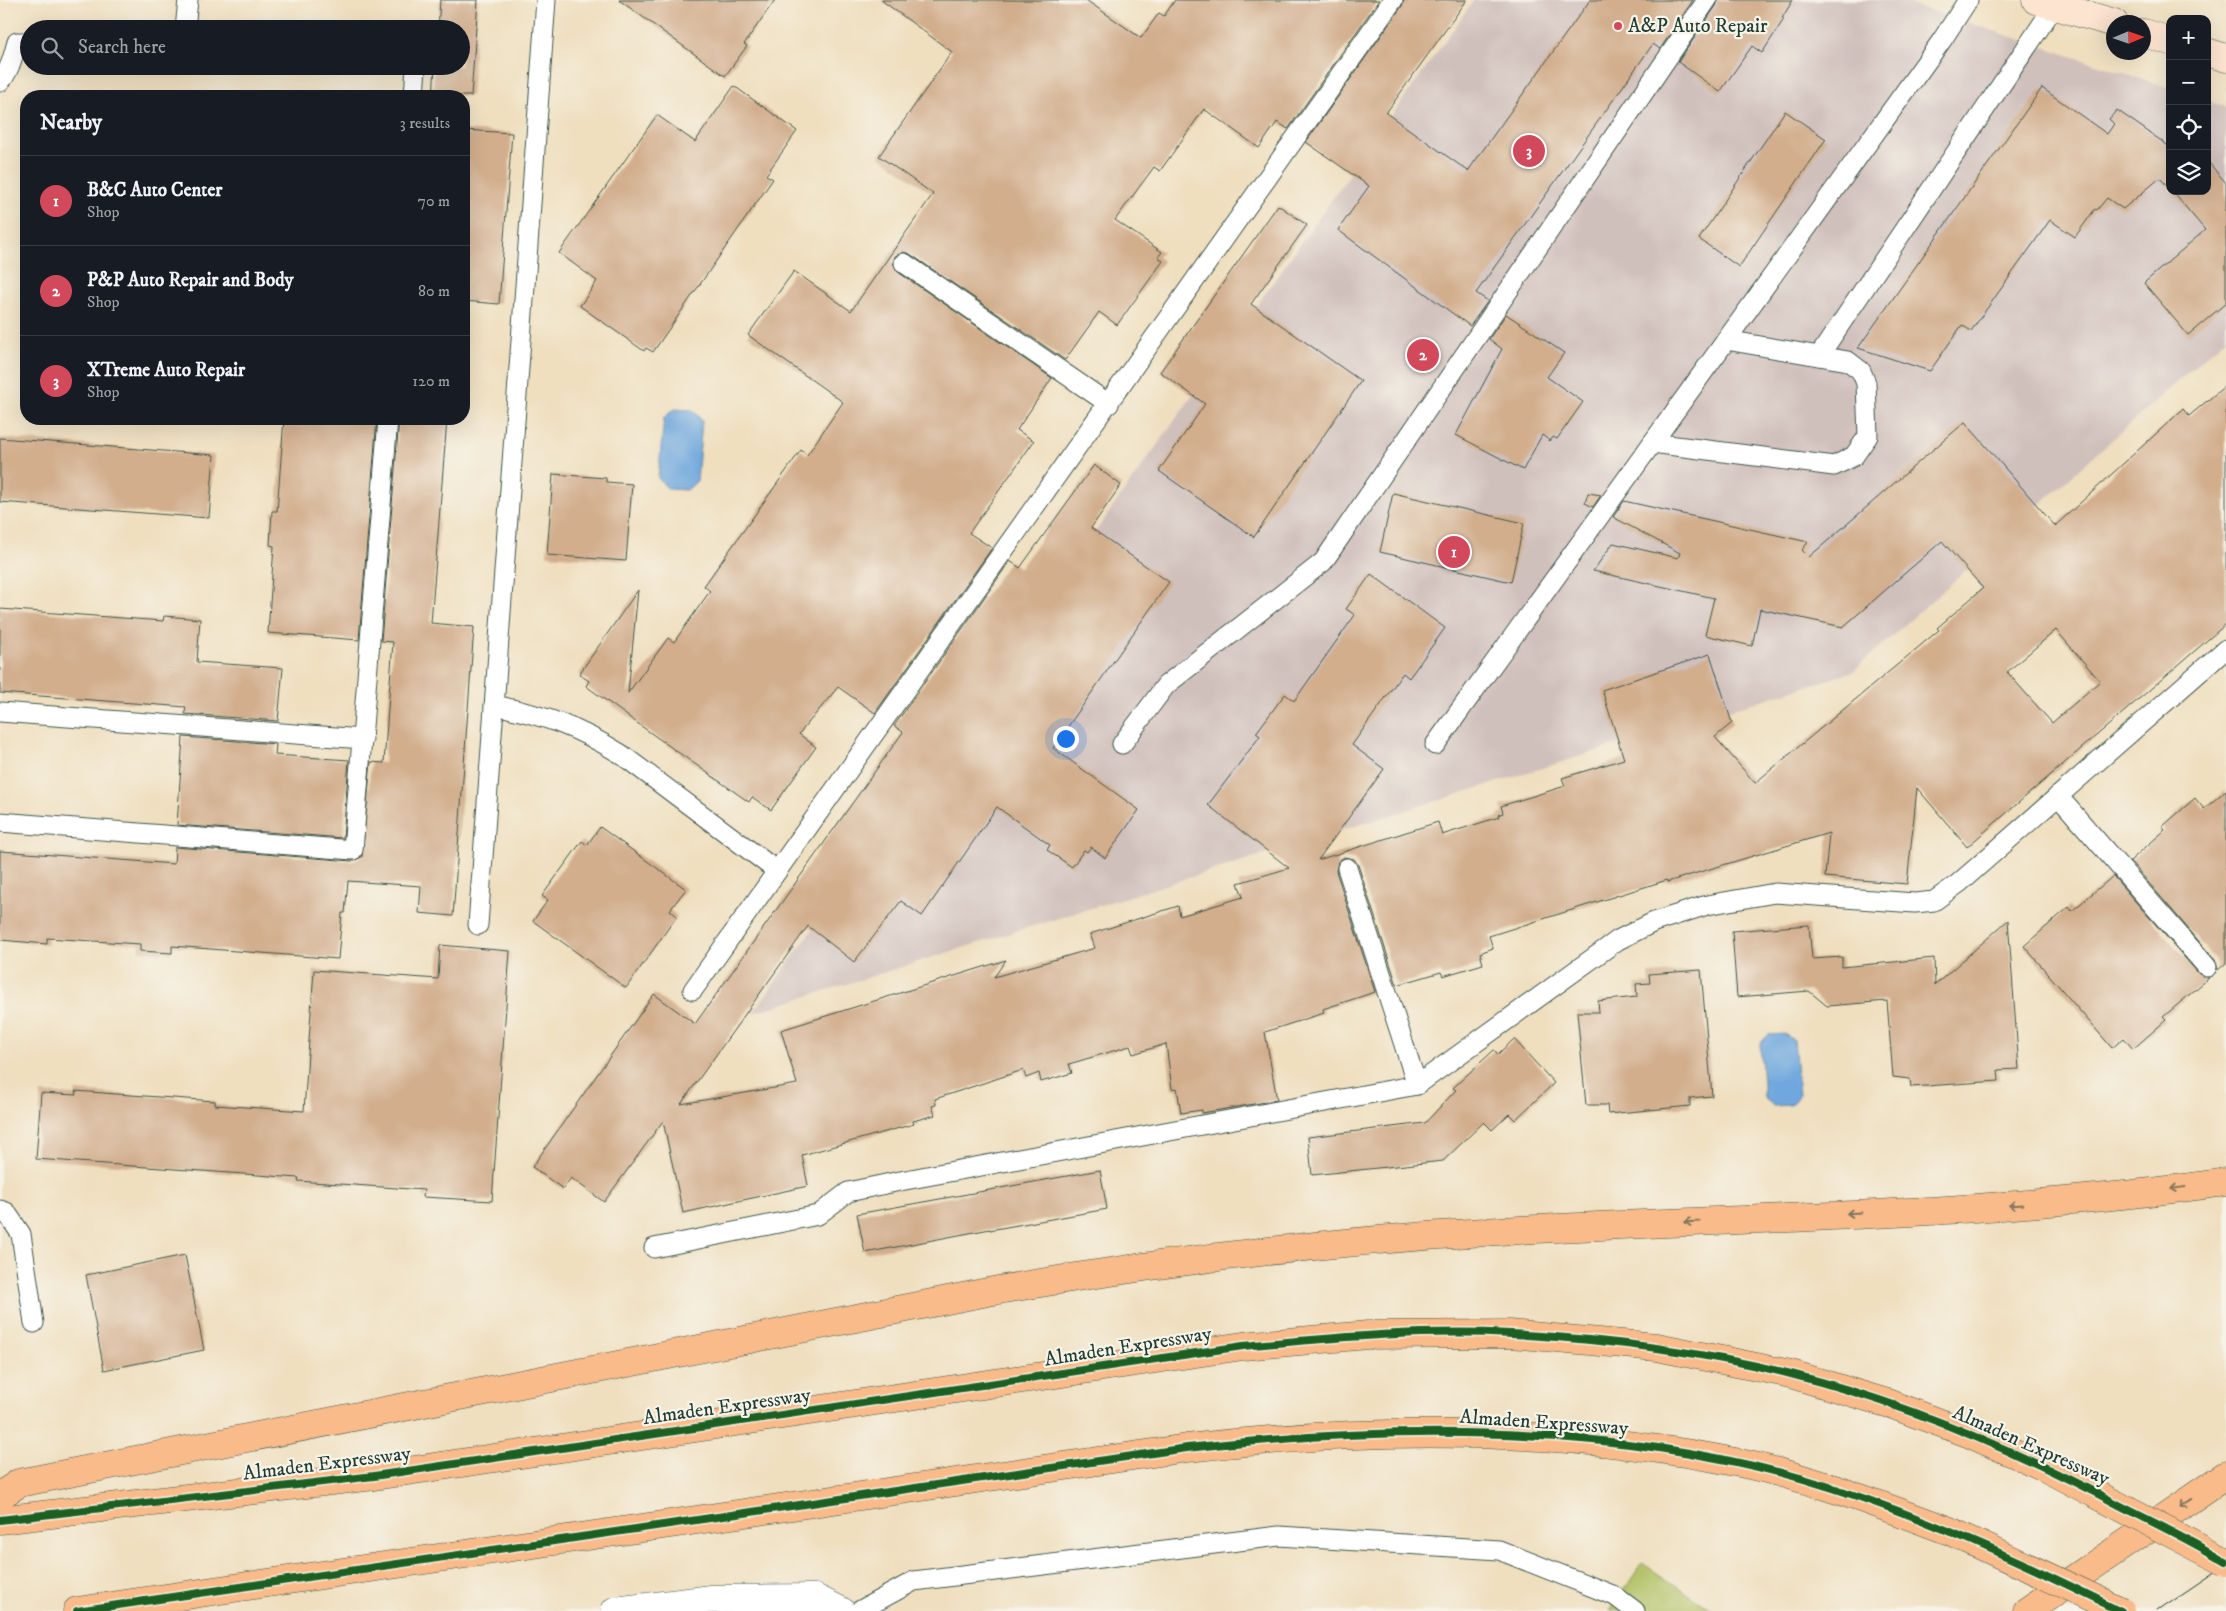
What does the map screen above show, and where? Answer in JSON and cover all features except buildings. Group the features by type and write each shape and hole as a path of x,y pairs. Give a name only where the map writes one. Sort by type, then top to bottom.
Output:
{"main road":[{"path":"0,1496 19,1483 998,1290 1110,1270 1236,1253 1358,1240 2016,1205 2121,1196 2226,1182"},
{"name":"Almaden Expressway","path":"0,1520 384,1474 1243,1346 1368,1336 1510,1334 1658,1347 1791,1374 1881,1402 1970,1434 2040,1465 2226,1562"},
{"name":"Almaden Expressway","path":"77,1611 1177,1449 1263,1439 1349,1434 1458,1433 1544,1437 1642,1446 1742,1463 1835,1488 1952,1532 2121,1611"},
{"path":"2027,1611 2226,1475"}],"street":[{"path":"2045,3 2106,21"},
{"path":"2151,34 2166,40"},
{"path":"2211,53 2226,58"},
{"path":"615,1611 712,1599 815,1598 841,1611"}],"lane":[{"path":"186,20 188,0"},
{"path":"478,925 546,0"},
{"path":"693,990 1393,0"},
{"path":"1122,744 1166,685 1323,562 1708,0"},
{"path":"1435,745 1968,0"},
{"path":"1820,356 2045,3"},
{"path":"0,82 9,68 17,42 20,42"},
{"path":"414,90 415,75"},
{"path":"904,263 1109,404"},
{"path":"1652,443 1834,466 1854,456 1868,436 1866,383 1861,371 1848,361 1726,340"},
{"path":"0,822 353,850 388,425"},
{"path":"654,1248 818,1215 848,1192 1417,1085 1618,940 1654,922 1707,905 1774,893 1915,902 1934,901 1948,893 2226,649"},
{"path":"494,705 550,718 599,740 621,754 777,871"},
{"path":"0,712 363,739"},
{"path":"2058,796 2207,967"},
{"path":"1348,868 1417,1085"},
{"path":"0,1210 6,1212 22,1234 34,1323"},
{"path":"859,1611 914,1581 1279,1536 1499,1550 1615,1596 1635,1611"}],"shaded area":[{"path":"1474,0 1898,0 2166,87 2166,195 2211,195 2211,102 2226,107 2226,338 1852,672 753,1013"}],"green space":[{"path":"1642,1563 1714,1611 1610,1611"}],"water":[{"path":"674,409 693,410 702,421 697,481 687,490 668,489 658,478 664,418"},
{"path":"1785,1034 1794,1041 1799,1095 1790,1105 1774,1106 1764,1098 1760,1044 1768,1035"}],"tram line":[{"path":"2158,1611 2226,1565"}],"cycle path":[{"path":"0,1520 374,1476 1243,1346 1410,1333 1478,1333 1582,1339 1652,1347 1757,1366 1834,1386 1919,1414 2042,1466 2188,1540 2226,1562"},
{"path":"77,1611 1187,1448 1267,1440 1431,1433 1514,1434 1597,1440 1678,1451 1758,1467 1836,1489 1909,1515 2016,1561 2121,1611"}],"place":[{"name":"A&P Auto Repair","path":"1618,26"},
{"name":"XTreme Auto Repair","path":"1529,151"},
{"name":"P&P Auto Repair and Body","path":"1423,355"},
{"name":"B&C Auto Center","path":"1454,552"}]}
